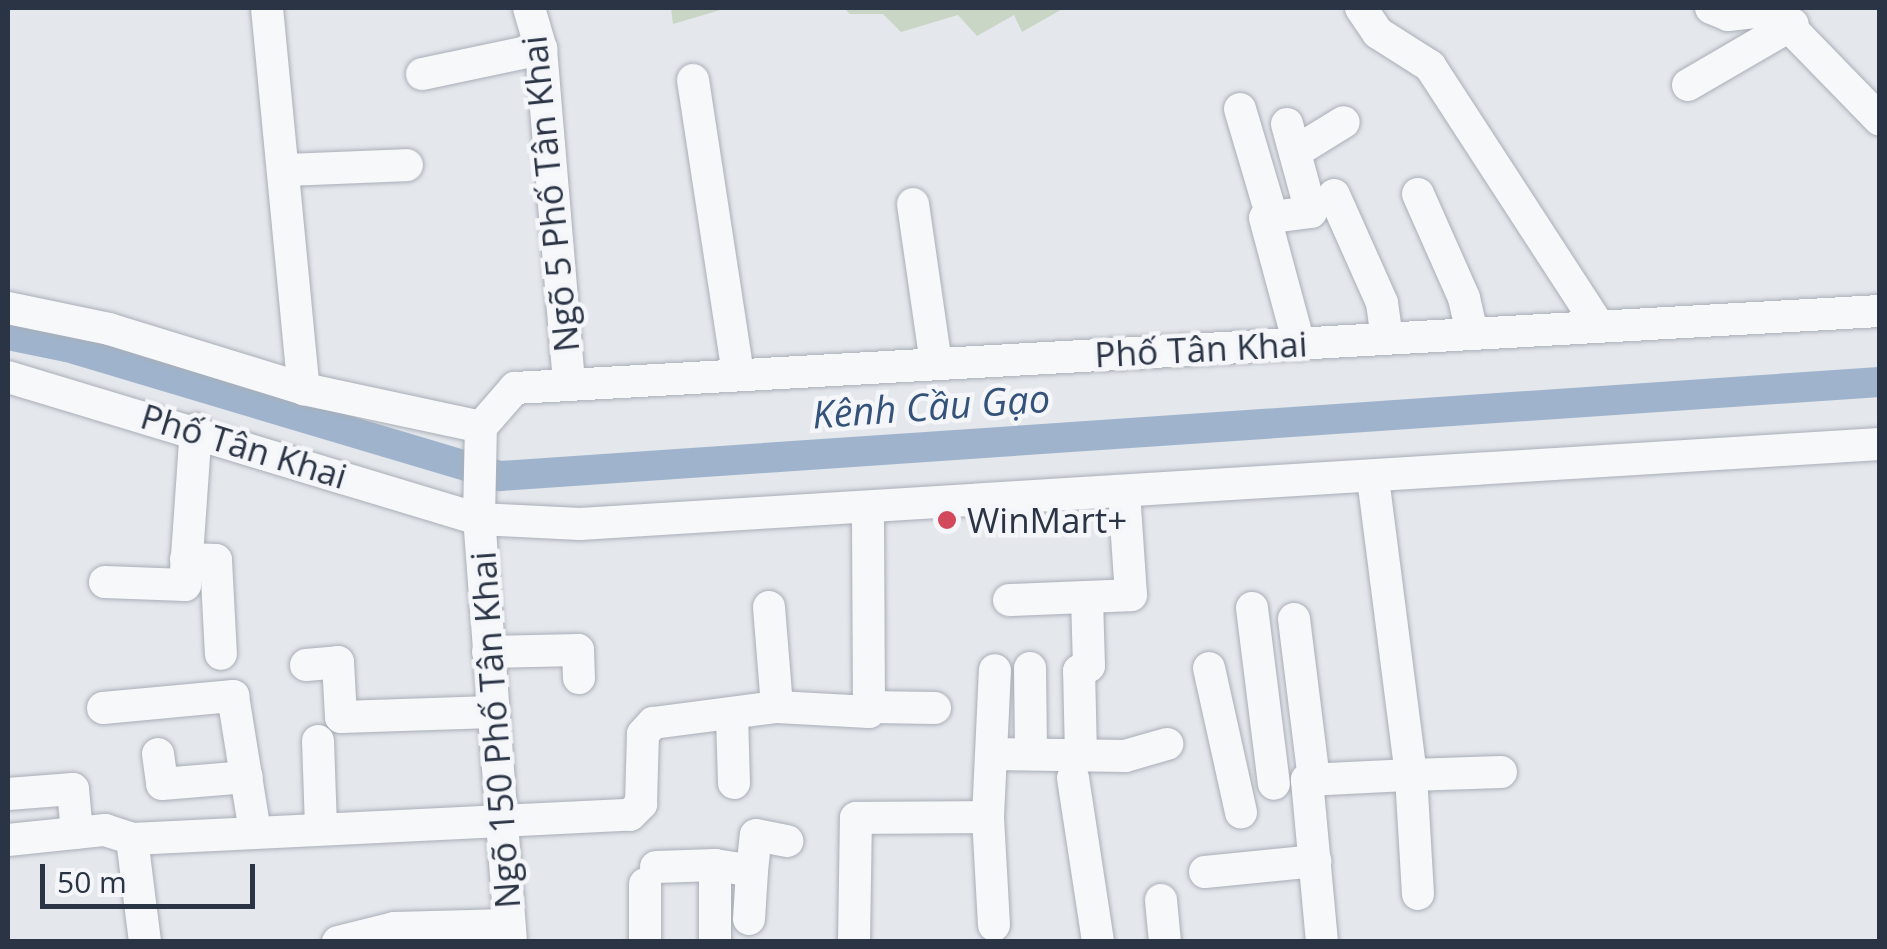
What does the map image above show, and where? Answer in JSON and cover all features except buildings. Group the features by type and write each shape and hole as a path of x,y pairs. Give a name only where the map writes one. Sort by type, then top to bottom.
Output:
{"street":[{"path":"267,8 304,388"},
{"name":"Ngõ 5 Phố Tân Khai","path":"529,8 541,49 568,382"},
{"path":"1361,8 1378,33 1430,66 1598,325"},
{"path":"1711,8 1728,14 1781,13 1880,120"},
{"path":"1688,85 1781,13"},
{"path":"422,74 541,49"},
{"path":"693,80 738,373"},
{"path":"1240,109 1272,217"},
{"path":"1299,344 1265,218 1311,212 1291,138 1344,122"},
{"path":"282,154 407,165"},
{"path":"1418,194 1464,298 1472,334"},
{"path":"1334,196 1382,303 1387,338"},
{"path":"913,204 936,363"},
{"name":"Phố Tân Khai","path":"8,308 109,328 304,388 481,433 515,388 568,382 1880,311"},
{"name":"Phố Tân Khai","path":"8,377 479,508 580,524 1880,444"},
{"path":"105,582 184,585 196,429"},
{"path":"479,508 481,433"},
{"path":"1373,477 1411,775 1418,894"},
{"path":"1009,600 1130,595 1124,492"},
{"path":"8,840 105,830 132,840 498,817 630,815 641,804 646,728 777,707 862,716 870,707 868,507"},
{"name":"Ngõ 150 Phố Tân Khai","path":"479,508 498,817 510,933"},
{"path":"186,559 216,560 222,654"},
{"path":"1088,598 1089,666 1079,671 1077,768 1098,942"},
{"path":"769,607 777,707"},
{"path":"1252,608 1274,784"},
{"path":"1294,619 1322,942"},
{"path":"488,652 578,650 579,678"},
{"path":"306,665 338,662 341,716 492,712"},
{"path":"1030,668 1032,754"},
{"path":"1209,668 1239,800 1274,784 1310,780 1502,772"},
{"path":"994,670 988,817 994,924"},
{"path":"103,708 232,696 255,832"},
{"path":"870,707 935,708"},
{"path":"732,716 734,783"},
{"path":"318,741 321,828"},
{"path":"993,754 1032,754 1077,768 1166,744"},
{"path":"158,754 162,784 247,777"},
{"path":"8,794 73,789 77,833"},
{"path":"854,942 856,818 988,817"},
{"path":"749,919 756,835 787,841"},
{"path":"132,840 144,942"},
{"path":"1206,872 1315,861"},
{"path":"645,942 650,875 715,865 752,871"},
{"path":"715,865 715,942"},
{"path":"1162,900 1165,942"},
{"path":"338,942 394,928 510,933"}],"green space":[{"path":"671,8 727,8 673,24"},
{"path":"844,8 1064,8 1022,32 1014,15 977,36 958,15 901,32 883,14 850,14"}],"waterway":[{"name":"Kênh Cầu Gạo","path":"8,335 67,347 500,476 1880,382"}],"place":[{"name":"WinMart+","path":"947,520"}]}
